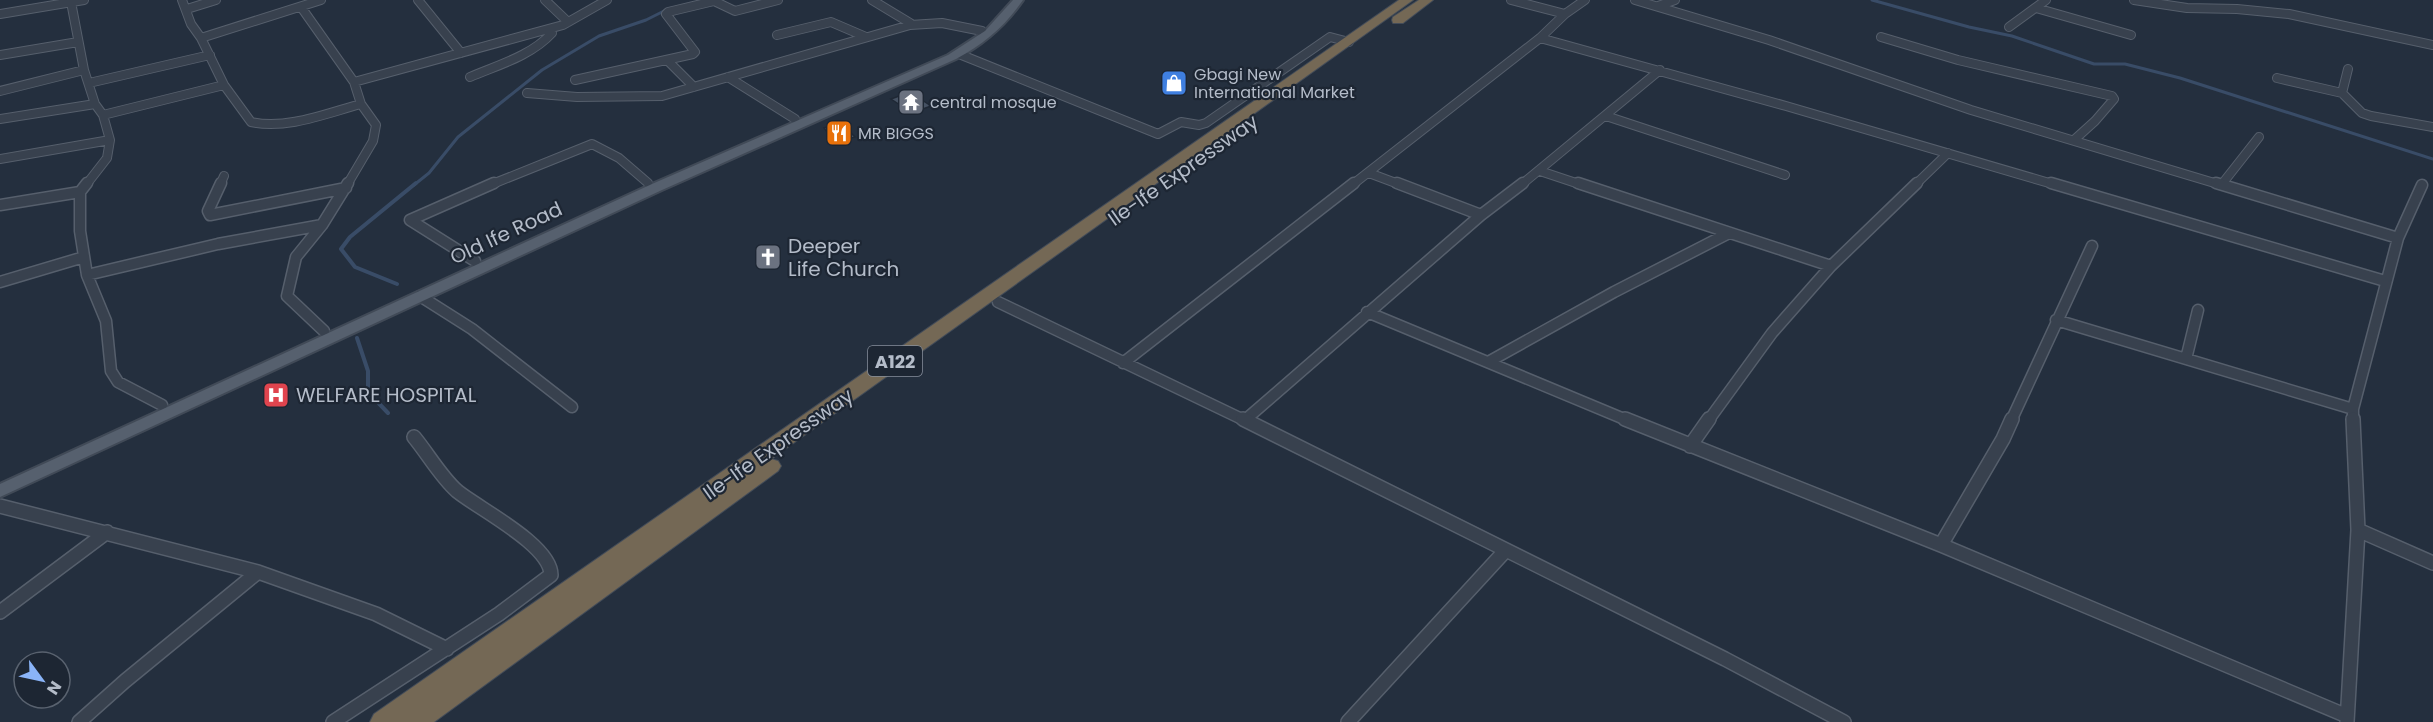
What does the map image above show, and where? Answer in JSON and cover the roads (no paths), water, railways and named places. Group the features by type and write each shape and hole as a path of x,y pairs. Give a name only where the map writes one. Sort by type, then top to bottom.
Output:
{"highway":[{"name":"Ile-Ife Expressway","path":"382,722 1407,0"},
{"name":"Ile-Ife Expressway","path":"414,722 1327,67 1427,0"}],"main road":[{"name":"Old Ife Road","path":"0,480 162,405 223,382 420,296 795,119 951,51 982,31 1007,0"},
{"name":"Old Ife Road","path":"0,491 324,331 475,261 648,183 730,151 959,54 993,33 1018,0"}],"street":[{"path":"0,14 53,2 84,0"},
{"path":"182,0 191,24 201,38 224,85 248,119 257,125 279,124 361,104"},
{"path":"187,9 216,0"},
{"path":"201,38 321,0"},
{"path":"418,0 460,52"},
{"path":"545,0 568,22"},
{"path":"354,82 548,30 568,22 607,0"},
{"path":"575,81 695,52 666,14 716,0 735,11 778,0"},
{"path":"872,0 910,23"},
{"path":"1511,0 1565,14"},
{"path":"1123,363 1369,173 1585,0"},
{"path":"1635,0 1769,40 1971,110 2398,238"},
{"path":"1658,6 1675,0"},
{"path":"2009,27 2046,0"},
{"path":"2134,0 2202,9 2237,9 2289,14 2433,45"},
{"path":"2236,0 2237,9"},
{"path":"71,2 84,70 95,104 103,115 110,140 107,158 80,192 80,231 87,275 106,321 111,371 118,382 162,405"},
{"path":"301,7 354,82 361,104 376,125 375,134 346,188 322,225 296,257 287,296 324,331"},
{"path":"2036,8 2131,35"},
{"path":"527,93 577,97 662,96 866,38 910,23 935,21 982,31"},
{"path":"777,35 831,22 866,38"},
{"path":"470,77 542,44 552,33 548,30"},
{"path":"959,54 1005,75 1125,118 1158,134 1180,122 1199,125 1206,123 1330,37 1349,42"},
{"path":"1881,37 1958,60 2112,96 2114,99 2106,110 2074,140"},
{"path":"1540,38 1660,70 2385,281"},
{"path":"0,55 78,42"},
{"path":"88,83 210,55"},
{"path":"667,60 694,87"},
{"path":"2342,93 2348,69"},
{"path":"0,91 84,70"},
{"path":"1245,420 1481,215 1540,171 1660,70"},
{"path":"728,77 795,119"},
{"path":"2277,78 2342,93 2362,112 2371,116 2433,127"},
{"path":"103,115 224,85"},
{"path":"0,118 95,104"},
{"path":"1606,116 1785,175"},
{"path":"2222,184 2259,137"},
{"path":"0,159 110,140"},
{"path":"475,261 411,220 540,163 592,144 619,158 648,183"},
{"path":"1690,446 1772,333 1831,266 1948,153"},
{"path":"1540,171 1831,266"},
{"path":"1369,173 1481,215"},
{"path":"224,176 208,211 210,214 346,188"},
{"path":"1367,312 1690,446 1941,545 2347,719 2358,530 2354,409 2385,281 2398,238 2422,185"},
{"path":"0,205 80,192"},
{"path":"87,275 218,243 322,225"},
{"path":"1490,362 1614,291 1729,233"},
{"path":"1941,545 2003,439 2092,246"},
{"path":"0,282 84,257"},
{"path":"420,296 472,329 572,407"},
{"path":"998,302 1245,420 1725,659 1844,722"},
{"path":"2186,359 2198,310"},
{"path":"2056,320 2354,409"},
{"path":"333,722 499,614 551,574 551,569 533,544 456,490 414,437"},
{"path":"0,506 258,572 376,614 447,649"},
{"path":"2358,530 2433,563"},
{"path":"0,612 107,532"},
{"path":"1348,722 1506,550"},
{"path":"79,722 125,681 258,572"}],"waterway":[{"path":"1872,0 1969,27 2012,36 2094,64 2125,64 2180,78 2433,159"},
{"path":"414,185 429,173 458,137 542,70 599,36 646,20 668,9"},
{"path":"397,284 355,267 341,249 350,237 416,183"},
{"path":"357,338 368,371 368,392 388,413"}],"place":[{"name":"Gbagi New International Market","path":"1174,83"},
{"name":"central mosque","path":"911,102"},
{"name":"MR BIGGS","path":"839,133"},
{"name":"Deeper Life Church","path":"768,257"},
{"name":"WELFARE HOSPITAL","path":"276,395"}]}
